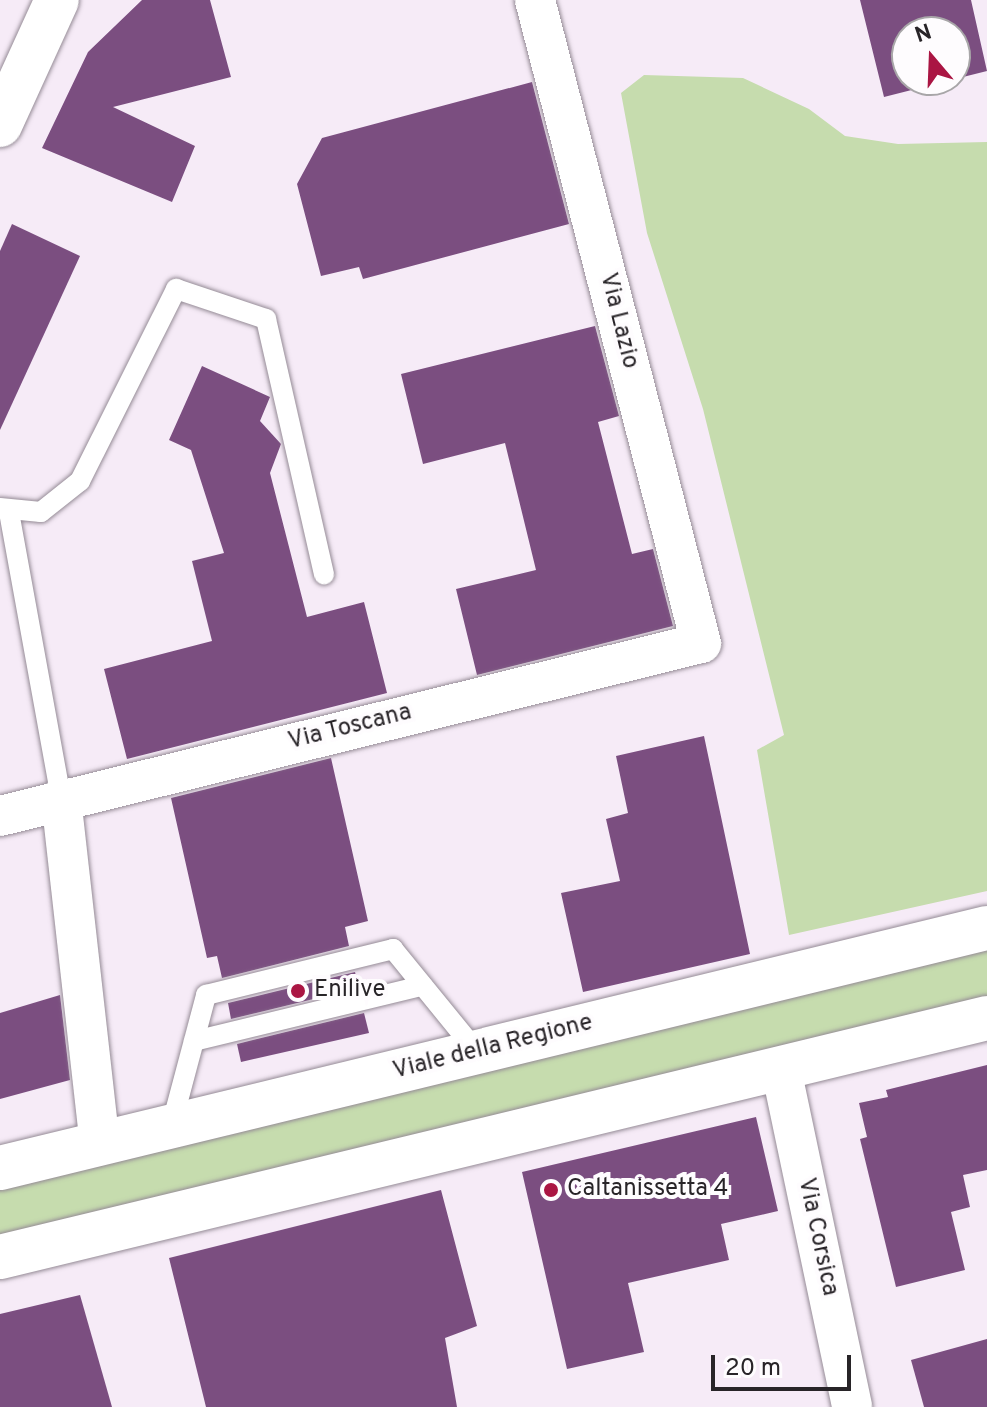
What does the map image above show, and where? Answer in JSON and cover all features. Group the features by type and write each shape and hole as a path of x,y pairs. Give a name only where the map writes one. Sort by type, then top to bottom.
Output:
{"street":[{"path":"0,125 57,0"},
{"name":"Via Lazio","path":"535,0 701,643"},
{"name":"Via Toscana","path":"0,816 61,798 701,643"},
{"path":"61,798 100,1144"},
{"name":"Viale della Regione","path":"0,1168 987,928"},
{"path":"0,1257 987,1018"},
{"name":"Via Corsica","path":"781,1069 850,1407"}],"lane":[{"path":"61,798 5,510 41,512 80,481 176,289 266,319 324,575"},
{"path":"171,1127 206,995 393,949 477,1052"},
{"path":"194,1041 422,986"}],"green space":[{"path":"644,75 743,78 809,109 845,136 898,144 987,142 987,891 789,935 757,750 784,735 703,409 647,233 621,93"},
{"path":"987,925 987,1014 0,1257 0,1168"}],"building":[{"path":"142,0 210,0 231,77 113,107 195,146 172,202 42,148 88,52"},
{"path":"860,0 971,0 987,71 971,75 971,16 891,16 891,95 884,97"},
{"path":"532,82 569,224 363,279 359,267 321,276 297,184 322,138"},
{"path":"12,224 80,256 0,430 0,251"},
{"path":"595,326 619,416 598,422 632,554 653,549 673,626 477,675 456,589 536,570 505,443 423,464 401,374"},
{"path":"202,366 270,397 260,421 281,444 270,473 307,617 364,602 387,693 127,759 104,669 212,641 192,561 224,553 191,450 169,440"},
{"path":"704,736 750,954 583,992 561,893 620,881 606,819 628,813 616,756"},
{"path":"331,758 368,921 345,927 349,946 222,978 217,956 207,958 171,798"},
{"path":"355,972 359,988 231,1019 228,1003"},
{"path":"60,995 70,1080 0,1099 0,1013"},
{"path":"364,1013 369,1033 241,1062 237,1044"},
{"path":"987,1065 987,1170 963,1175 970,1207 951,1212 965,1270 896,1287 860,1139 867,1137 859,1103 888,1097 886,1090"},
{"path":"756,1117 778,1211 721,1224 729,1260 628,1283 644,1352 567,1369 522,1172"},
{"path":"441,1190 477,1326 445,1338 457,1407 206,1407 169,1258"},
{"path":"80,1295 112,1407 0,1407 0,1314"},
{"path":"987,1339 987,1407 924,1407 911,1360"}],"place":[{"name":"Enilive","path":"298,991"},
{"name":"Caltanissetta 4","path":"551,1190"}]}
